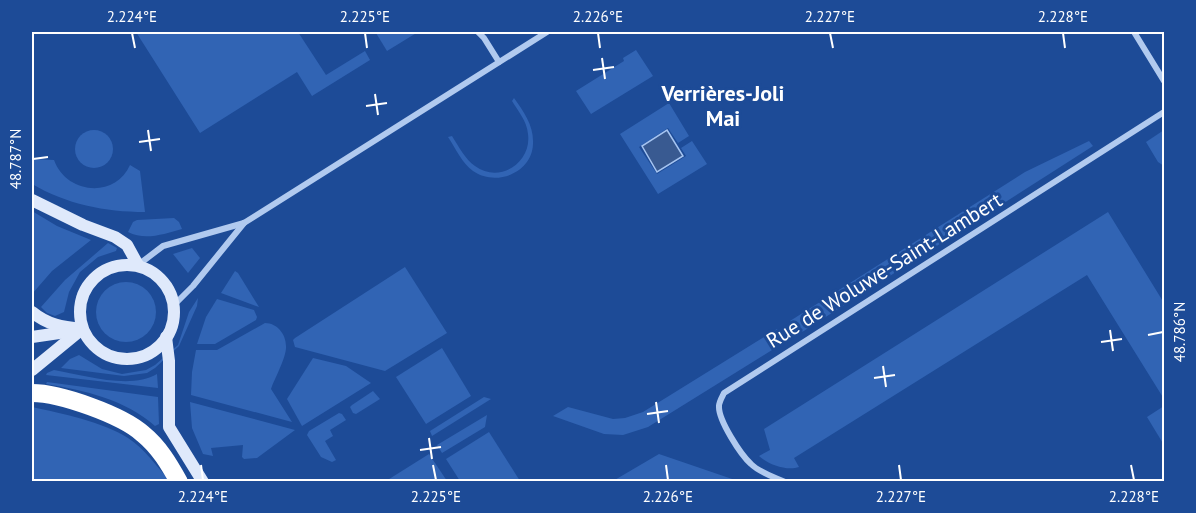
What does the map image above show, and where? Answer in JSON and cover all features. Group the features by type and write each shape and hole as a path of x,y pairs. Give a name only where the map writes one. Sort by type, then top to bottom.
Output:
{"highway":[{"path":"32,393 67,399 123,421 141,431 152,442 180,482"}],"main road":[{"path":"32,200 83,225 115,237 128,245 138,265"},
{"path":"122,265 138,265 161,280 169,292 173,306 171,327 166,337 144,356 115,357 101,351 90,342 82,329 81,301 86,288 108,269 122,265"},
{"path":"32,312 58,327 82,329"},
{"path":"32,338 82,329"},
{"path":"32,370 82,329"},
{"path":"166,337 169,361 169,426 203,482"}],"street":[{"path":"478,32 499,62"},
{"path":"138,265 163,246 244,223 548,32"},
{"path":"1134,32 1164,81"},
{"name":"Rue de Woluwe-Saint-Lambert","path":"785,482 750,464 721,419 719,406 724,393 1164,112"},
{"path":"173,306 194,286 244,223"}],"shaded area":[{"path":"136,32 298,32 326,75 365,51 370,60 312,96 297,72 200,133"},
{"path":"418,32 387,51 376,33"},
{"path":"636,50 653,76 591,114 576,91 624,61 623,58"},
{"path":"514,98 530,125 533,137 531,154 520,170 502,177 482,176 473,171 459,156 448,137 452,136 468,160 484,171 494,173 512,168 525,154 528,144 526,125 512,101"},
{"path":"669,103 689,136 678,143 668,128 639,147 657,174 686,156 681,148 692,141 707,164 658,194 620,134"},
{"path":"94,130 107,136 113,149 107,162 94,168 81,162 75,149 81,136"},
{"path":"667,130 683,156 657,172 642,146"},
{"path":"1164,130 1164,166 1158,162 1146,142"},
{"path":"1089,141 1093,146 799,334 790,321 1025,172"},
{"path":"32,159 54,160 69,180 91,188 113,183 123,176 130,165 140,171 145,212 86,206 45,191 32,184"},
{"path":"32,211 57,226 91,240 52,271 32,294"},
{"path":"1108,212 1164,303 1164,399 1087,275 794,458 799,467 778,466 759,456 770,450 764,429"},
{"path":"174,218 182,229 148,236 128,232 133,222 137,220"},
{"path":"108,243 117,248 116,251 98,257 80,272 69,292 64,312 55,316 47,313 41,307 65,280"},
{"path":"192,248 200,258 188,273 173,254"},
{"path":"405,267 447,333 385,371 295,347 293,340 295,338"},
{"path":"235,271 238,273 259,307 221,293"},
{"path":"120,282 132,282 143,287 151,295 156,312 154,324 143,337 132,342 120,342 109,337 101,329 96,318 96,306 101,295 109,287"},
{"path":"198,298 197,306 179,346 147,373 124,376 61,368 70,359 79,355 102,369 122,374 146,370 178,345 189,312"},
{"path":"217,299 254,310 256,320 215,344 197,344 206,317"},
{"path":"265,323 277,327 283,333 286,342 285,355 271,389 292,422 191,395 196,350 217,350"},
{"path":"777,329 785,342 648,427 623,435 604,434 553,416 568,407 613,419 643,412"},
{"path":"442,348 471,396 426,424 396,377"},
{"path":"313,358 346,366 371,383 302,426 287,399"},
{"path":"54,370 121,381 146,379 157,374 158,388 46,375"},
{"path":"47,382 158,397 159,424 155,426 144,417 118,403 75,389 46,384"},
{"path":"373,391 380,399 356,414 353,413 350,407"},
{"path":"484,397 491,399 432,436 430,431"},
{"path":"190,402 295,430 257,458 244,459 242,457 243,445 211,448 213,456 203,454 192,428"},
{"path":"1164,406 1164,445 1147,417"},
{"path":"32,407 82,419 118,432 139,447 170,481 32,481"},
{"path":"339,413 346,420 330,430 333,436 325,441 336,460 332,462 321,457 307,435 309,431"},
{"path":"487,415 485,427 442,453 437,445"},
{"path":"489,432 520,481 460,481 446,459"},
{"path":"429,454 447,481 386,481"},
{"path":"659,454 738,481 613,481"}],"district":[{"name":"Verrières-Joli Mai","path":"723,106"}]}
